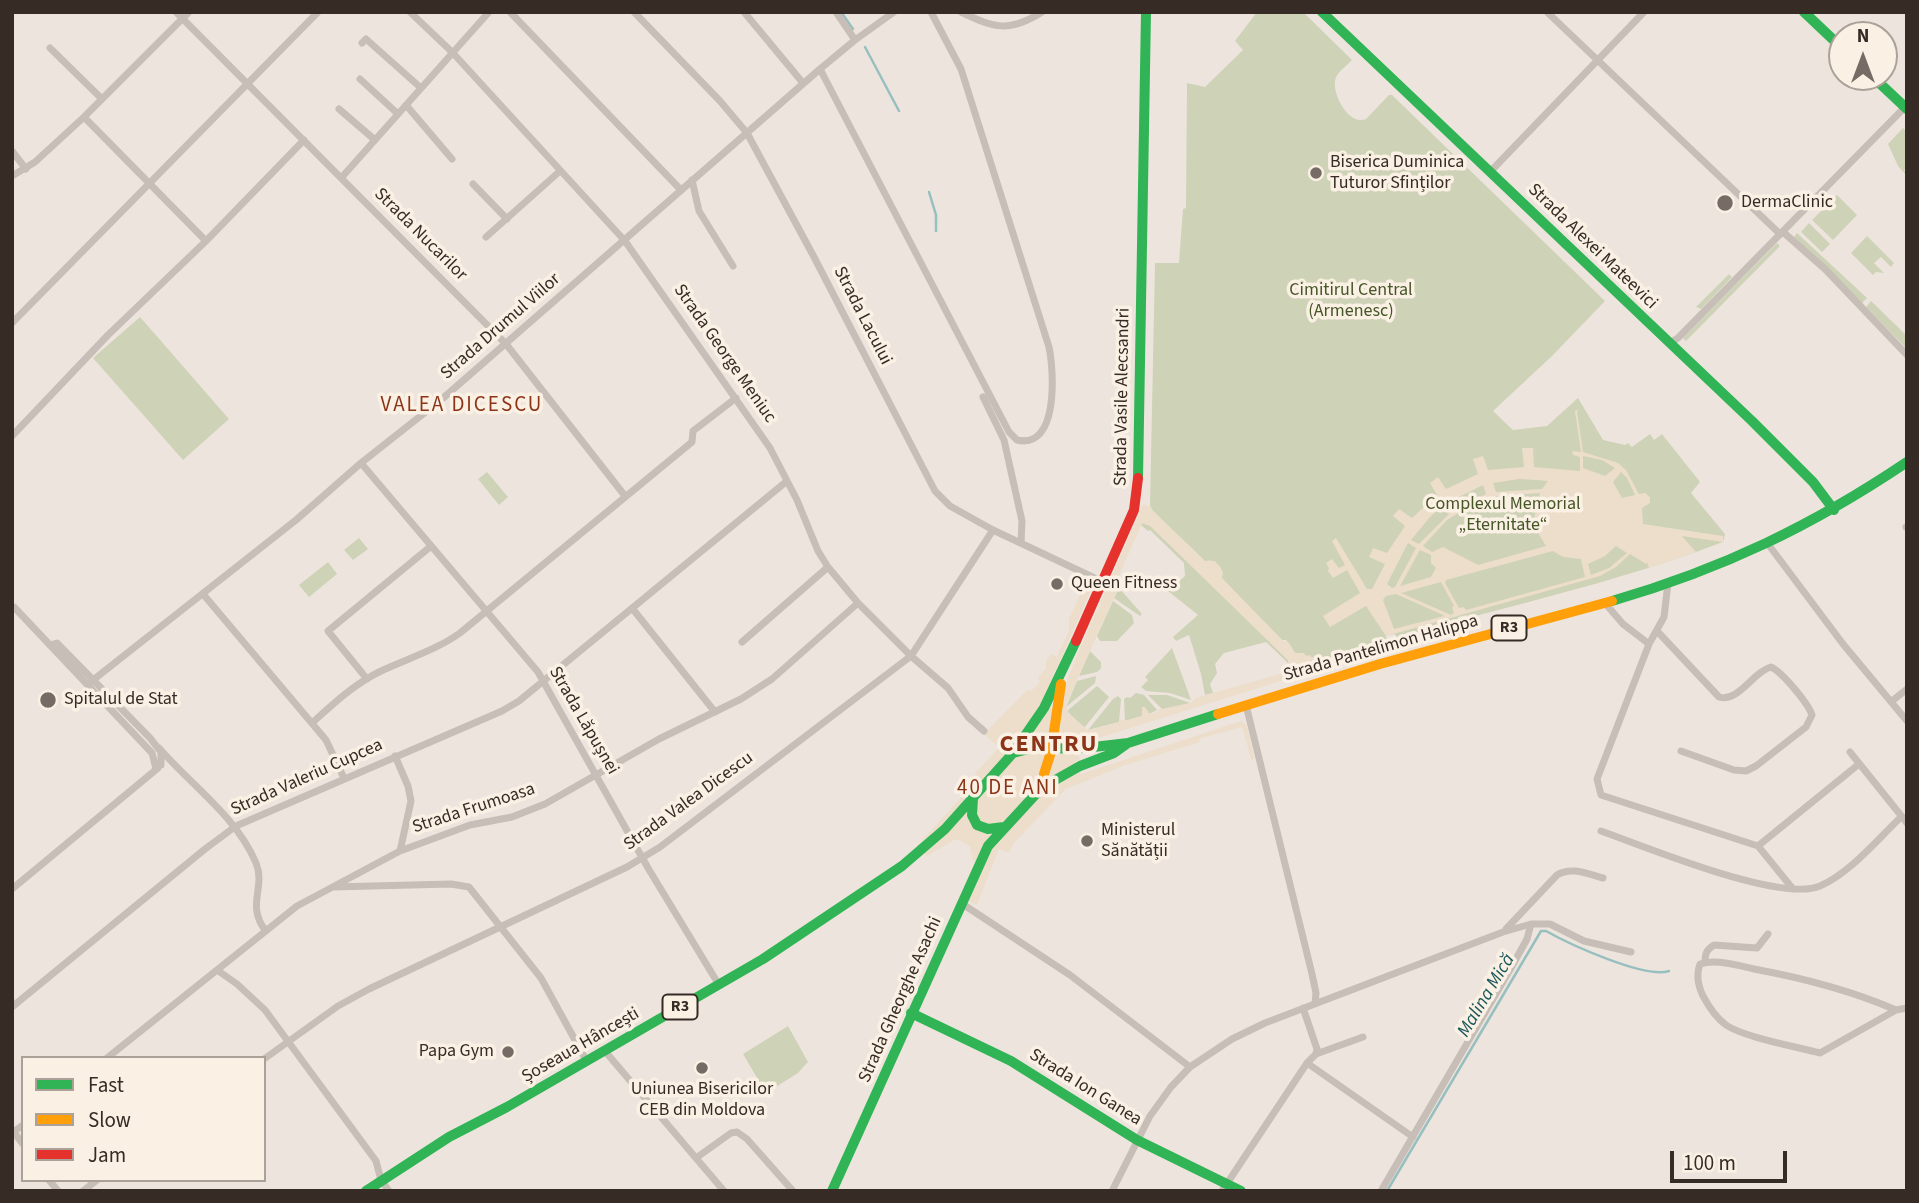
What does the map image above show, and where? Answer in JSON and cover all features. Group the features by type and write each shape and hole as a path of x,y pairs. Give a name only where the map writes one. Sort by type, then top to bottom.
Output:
{"main road":[{"name":"Strada Vasile Alecsandri","path":"1013,753 1040,715 1065,666 1134,510 1138,483 1146,12"},
{"name":"Strada Alexei Mateevici","path":"1322,12 1670,343 1805,475 1833,510"},
{"path":"1804,12 1828,35"},
{"path":"1888,91 1906,107"},
{"name":"Strada Pantelimon Halippa","path":"1035,795 1073,769 1114,753 1128,743 1391,661 1668,583 1768,544 1833,510 1907,462"},
{"path":"1044,774 1065,666"},
{"name":"Strada Pantelimon Halippa","path":"1026,749 1084,748 1110,742 1128,743"},
{"path":"1026,749 1041,756 1045,764 1044,774"},
{"name":"R3","path":"974,795 1013,753 1026,749"},
{"name":"R3","path":"1005,826 1035,795 1044,774"},
{"path":"974,795 971,809 977,825 988,829 1005,826"},
{"name":"Șoseaua Hâncești","path":"366,1191 449,1137 507,1107 719,985 801,934 911,859 945,829 974,795"},
{"name":"Strada Gheorghe Asachi","path":"832,1191 983,855 1005,826"},
{"name":"Strada Ion Ganea","path":"911,1013 1011,1061 1137,1140 1225,1187 1241,1191"}],"street":[{"path":"12,176 26,169 84,117 179,15 189,12"},
{"path":"12,323 318,12"},
{"name":"Strada George Meniuc","path":"410,12 452,52 625,241 770,448 828,568 858,603 911,656 948,688 968,717 984,731"},
{"path":"342,177 489,12"},
{"path":"510,12 681,190"},
{"name":"Strada Lacului","path":"634,12 720,101 747,133 935,491 950,506 993,530 1103,582"},
{"path":"744,12 803,83"},
{"path":"836,12 855,40"},
{"name":"Strada Drumul Viilor","path":"91,681 296,520 506,344 803,83 894,12"},
{"path":"820,69 1009,432 1023,441 1040,435 1050,414 1053,375 1049,347 961,69 931,12"},
{"path":"961,12 986,24 1006,27 1027,21 1042,12"},
{"path":"1547,12 1782,233 1825,269 1907,355"},
{"path":"1490,172 1644,12"},
{"name":"Strada Nucarilor","path":"179,15 506,344 625,496"},
{"path":"362,43 366,39 421,88"},
{"path":"50,48 102,99"},
{"path":"360,79 398,114"},
{"path":"406,105 452,159"},
{"path":"1670,343 1678,338 1906,107"},
{"path":"339,109 374,140"},
{"path":"84,117 206,241"},
{"path":"12,436 108,335 206,241 304,140"},
{"path":"12,151 26,169"},
{"path":"486,237 560,171"},
{"path":"692,180 699,211 733,266"},
{"path":"472,184 507,219"},
{"path":"983,397 1004,440 1022,521 1021,542"},
{"path":"312,723 354,686 443,645 692,442 693,431 736,398"},
{"name":"Strada Lăpușnei","path":"361,463 538,672 566,726 719,985"},
{"name":"Strada Valeriu Cupcea","path":"12,1007 236,826 502,711 544,683 787,481"},
{"name":"Strada Valea Dicescu","path":"266,1058 338,1006 369,989 643,859 911,656 993,530"},
{"path":"1768,544 1843,644 1907,721"},
{"path":"367,679 328,631 430,547"},
{"path":"742,642 828,568"},
{"path":"1668,583 1666,609 1649,644 1597,779 1601,794 1758,846 1793,889"},
{"path":"202,594 326,740 344,778"},
{"path":"1604,602 1623,624 1649,644"},
{"name":"Strada Frumoasa","path":"110,1056 297,906 400,851 470,825 525,813 659,739 715,712 772,679 858,603"},
{"path":"12,608 14,607 50,645 57,643 152,754 159,767"},
{"path":"632,608 715,712"},
{"path":"1657,631 1697,676 1722,698 1732,696 1764,669 1771,667 1779,671 1810,710 1811,719 1806,727 1746,771 1734,770 1681,751"},
{"path":"91,681 236,826 260,872 256,906 259,922 265,930"},
{"path":"1892,701 1907,689"},
{"path":"1246,705 1312,974 1315,1004"},
{"path":"12,889 159,767 162,759 159,748"},
{"path":"1601,831 1749,882 1793,889 1817,888 1840,874 1904,820 1850,752"},
{"path":"395,756 411,796 400,851"},
{"path":"1758,846 1859,764"},
{"path":"159,767 174,765"},
{"path":"1503,932 1564,870 1603,878"},
{"path":"328,888 457,884 471,890 551,995 586,1060"},
{"path":"961,903 1070,975 1189,1067"},
{"path":"1381,1191 1511,968 1527,939 1531,924"},
{"path":"1112,1191 1157,1106 1189,1067 1232,1040 1303,1008 1503,932 1531,924 1550,924 1584,941 1632,952"},
{"path":"1705,963 1705,955 1714,945 1757,948 1768,934"},
{"path":"1896,1010 1826,984 1728,964 1705,963 1700,964 1698,970 1700,990 1712,1011 1726,1025 1820,1053 1896,1010 1907,1008"},
{"path":"217,970 254,999 288,1041 376,1161 381,1180 388,1191"},
{"path":"1303,1008 1317,1049 1316,1054"},
{"path":"1225,1187 1307,1063 1316,1054 1363,1037"},
{"path":"604,1050 724,1191"},
{"path":"1307,1063 1413,1137"},
{"path":"696,1158 731,1133 737,1132 747,1139 793,1191"}],"green space":[{"name":"Cimitirul Central (Armenesc)","path":"1257,12 1303,12 1352,60 1339,72 1335,81 1337,95 1349,114 1360,120 1366,119 1392,95 1605,301 1552,356 1493,411 1513,430 1547,426 1578,398 1603,440 1625,445 1628,443 1632,447 1650,434 1654,440 1662,434 1700,482 1691,493 1725,534 1723,542 1597,583 1468,618 1467,615 1458,617 1459,621 1397,638 1395,634 1386,636 1387,641 1317,662 1315,658 1295,653 1286,640 1282,640 1221,578 1221,568 1217,564 1205,561 1153,511 1150,506 1155,263 1179,263 1183,209 1186,208 1187,83 1205,87 1243,50 1235,41"},
{"path":"1903,128 1907,132 1907,168 1904,170 1907,176 1898,166 1888,144"},
{"path":"1837,195 1857,215 1833,240 1812,220"},
{"path":"1809,223 1830,244 1822,252 1801,232"},
{"path":"1797,233 1867,298 1862,303 1794,237"},
{"path":"1867,236 1894,263 1891,267 1881,257 1874,263 1884,273 1876,272 1873,275 1851,253"},
{"path":"1777,243 1780,246 1686,341 1683,338"},
{"path":"1729,274 1732,277 1701,309 1696,307"},
{"path":"1871,301 1907,336 1907,349 1866,307"},
{"path":"140,317 229,419 183,460 93,358"},
{"path":"487,472 508,497 499,505 478,479"},
{"path":"1141,525 1150,525 1288,660 1288,663 1266,642 1224,653 1215,664 1217,673 1210,684 1213,693 1205,695 1189,635 1176,641 1173,637 1198,615 1168,591 1185,576 1184,563 1150,530"},
{"path":"359,538 368,549 353,560 344,550"},
{"path":"328,562 337,574 309,597 299,585"},
{"path":"1119,588 1142,614 1140,616 1114,598"},
{"path":"1113,601 1132,615 1134,623 1117,641 1100,641 1097,636"},
{"path":"1172,648 1191,700 1170,693 1146,691 1141,687 1148,680 1145,677"},
{"path":"1090,651 1101,662 1101,668 1097,672 1079,676"},
{"path":"1096,676 1095,683 1066,707 1077,681"},
{"path":"1097,686 1109,697 1084,728 1067,711"},
{"path":"1136,693 1144,695 1157,710 1149,714 1142,708 1142,716 1125,721 1124,699"},
{"path":"1148,695 1167,695 1190,703 1163,710"},
{"path":"1118,696 1121,699 1119,722 1088,730 1113,699"},
{"path":"788,1026 808,1062 798,1073 766,1093 743,1054"}],"shaded area":[{"path":"1579,409 1577,412 1583,452 1618,463 1626,470 1639,494 1645,493 1650,497 1650,503 1642,508 1643,524 1723,536 1723,542 1682,536 1696,552 1649,568 1647,562 1646,564 1630,554 1616,567 1600,576 1386,636 1366,606 1330,627 1323,616 1360,593 1347,570 1333,578 1328,571 1326,563 1332,559 1339,568 1345,565 1332,541 1336,538 1367,589 1372,589 1385,564 1369,557 1373,548 1387,553 1405,526 1393,516 1399,509 1412,518 1437,495 1430,483 1438,477 1446,489 1478,474 1473,459 1483,456 1488,470 1524,467 1522,448 1533,448 1534,467 1580,471 1580,457 1573,455 1572,451 1581,452 1575,411","holes":["1583,456 1602,460 1615,468 1605,476 1583,468","1621,472 1635,495 1622,498 1613,482","1519,479 1548,481 1542,489 1496,492 1493,483","1483,485 1486,494 1457,508 1453,500","1540,493 1534,519 1537,531 1546,546 1478,565 1443,547 1432,552 1423,546 1447,520 1472,505 1497,496","1444,505 1449,514 1419,544 1411,540","1408,543 1416,548 1395,587 1387,584","1616,546 1627,553 1609,568 1591,575 1588,564 1605,556","1420,550 1431,555 1431,563 1436,568 1431,577 1400,586","1553,551 1563,557 1581,559 1585,577 1466,610 1464,607 1459,608 1445,583 1446,580","1441,582 1454,606 1454,613 1451,615 1401,593","1396,594 1444,616 1394,629 1383,600 1386,596"]},
{"path":"1143,504 1150,506 1204,561 1215,561 1223,572 1222,578 1282,640 1289,643 1295,653 1304,653 1312,659 1315,658 1319,669 1089,741 1074,742 1074,755 1080,759 1075,762 1081,774 1241,721 1247,726 1254,757 1252,762 1242,727 1199,739 1200,742 1126,765 1066,789 1014,843 1009,853 999,849 977,905 967,901 984,864 973,861 970,847 954,840 927,856 917,846 966,792 962,788 1008,737 1005,734 996,745 984,734 1027,690 1031,691 1040,682 1038,677 1046,668 1046,661 1051,654 1057,656 1069,631 1069,619 1087,579 1092,583 1092,588 1041,703 1049,708 1059,709 1073,665","holes":["1142,523 1150,526 1288,660 1290,671 1196,698 1190,703 1157,710 1156,713 1150,714 1142,707 1142,716 1125,721 1121,719 1118,723 1088,730 1068,713 1066,704 1118,589 1125,582 1118,578"]}],"waterway":[{"path":"841,12 853,29"},
{"path":"865,47 899,111"},
{"path":"929,192 936,215 936,231"},
{"name":"Malina Mică","path":"1387,1191 1541,931 1626,965 1643,970 1669,971"}],"traffic: fast":[{"path":"1138,478 1146,12"},
{"path":"1322,12 1752,421 1813,482 1834,510"},
{"path":"1804,12 1828,35"},
{"path":"1888,91 1907,109"},
{"path":"1612,601 1691,575 1765,544 1836,506 1907,462"},
{"path":"366,1191 449,1137 507,1107 763,959 902,866 945,829 1013,753 1044,708 1076,641"},
{"path":"832,1191 988,846 1035,795 1057,779 1080,766 1114,753 1128,743 1218,714"},
{"path":"1013,753 1029,749 1085,748 1128,743"},
{"path":"973,798 972,815 977,825 988,829 1004,827"},
{"path":"911,1013 1011,1061 1137,1140 1241,1191"}],"traffic: slow":[{"path":"1218,714 1380,664 1612,601"},
{"path":"1044,774 1051,752 1061,684"}],"traffic: jam":[{"path":"1076,641 1134,510 1138,478"}],"place":[{"name":"Biserica Duminica Tuturor Sfinților","path":"1316,173"},
{"name":"DermaClinic","path":"1725,203"},
{"name":"Queen Fitness","path":"1057,584"},
{"name":"Spitalul de Stat","path":"48,700"},
{"name":"Ministerul Sănătății","path":"1087,841"},
{"name":"Papa Gym","path":"508,1052"},
{"name":"Uniunea Bisericilor CEB din Moldova","path":"702,1068"}],"district":[{"name":"VALEA DICESCU","path":"462,406"},
{"name":"CENTRU","path":"1049,746"},
{"name":"40 DE ANI","path":"1008,789"}],"park label":[{"name":"Complexul Memorial „Eternitate“","path":"1503,515"}]}
